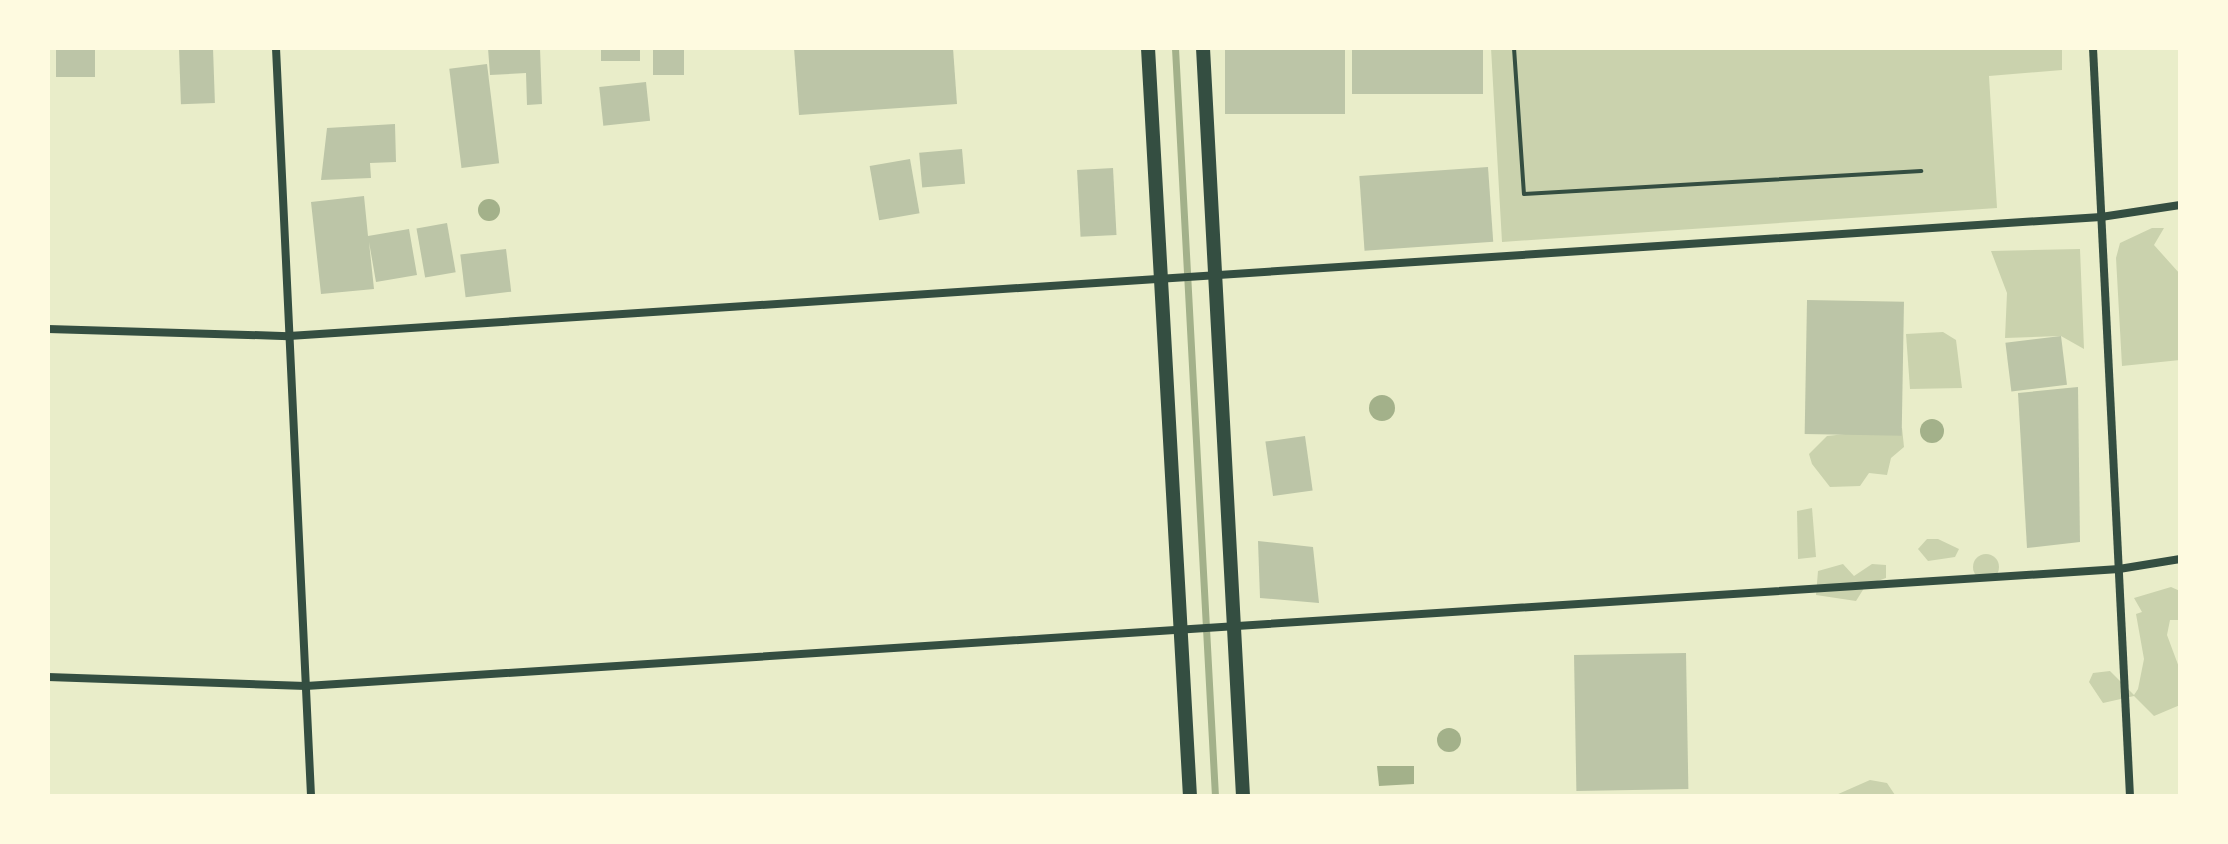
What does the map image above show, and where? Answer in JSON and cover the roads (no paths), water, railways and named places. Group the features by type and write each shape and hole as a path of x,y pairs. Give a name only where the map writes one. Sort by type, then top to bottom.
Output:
{"street":[{"path":"276,48 311,796"},
{"path":"1148,48 1167,278 1186,629 1190,796"},
{"path":"1203,48 1210,276 1227,626 1243,796"},
{"path":"2093,48 2130,796"},
{"path":"48,329 289,336 2101,217 2180,205"},
{"path":"48,677 306,686 2119,569 2180,559"}],"waterway":[{"path":"1175,48 1215,796"}]}
